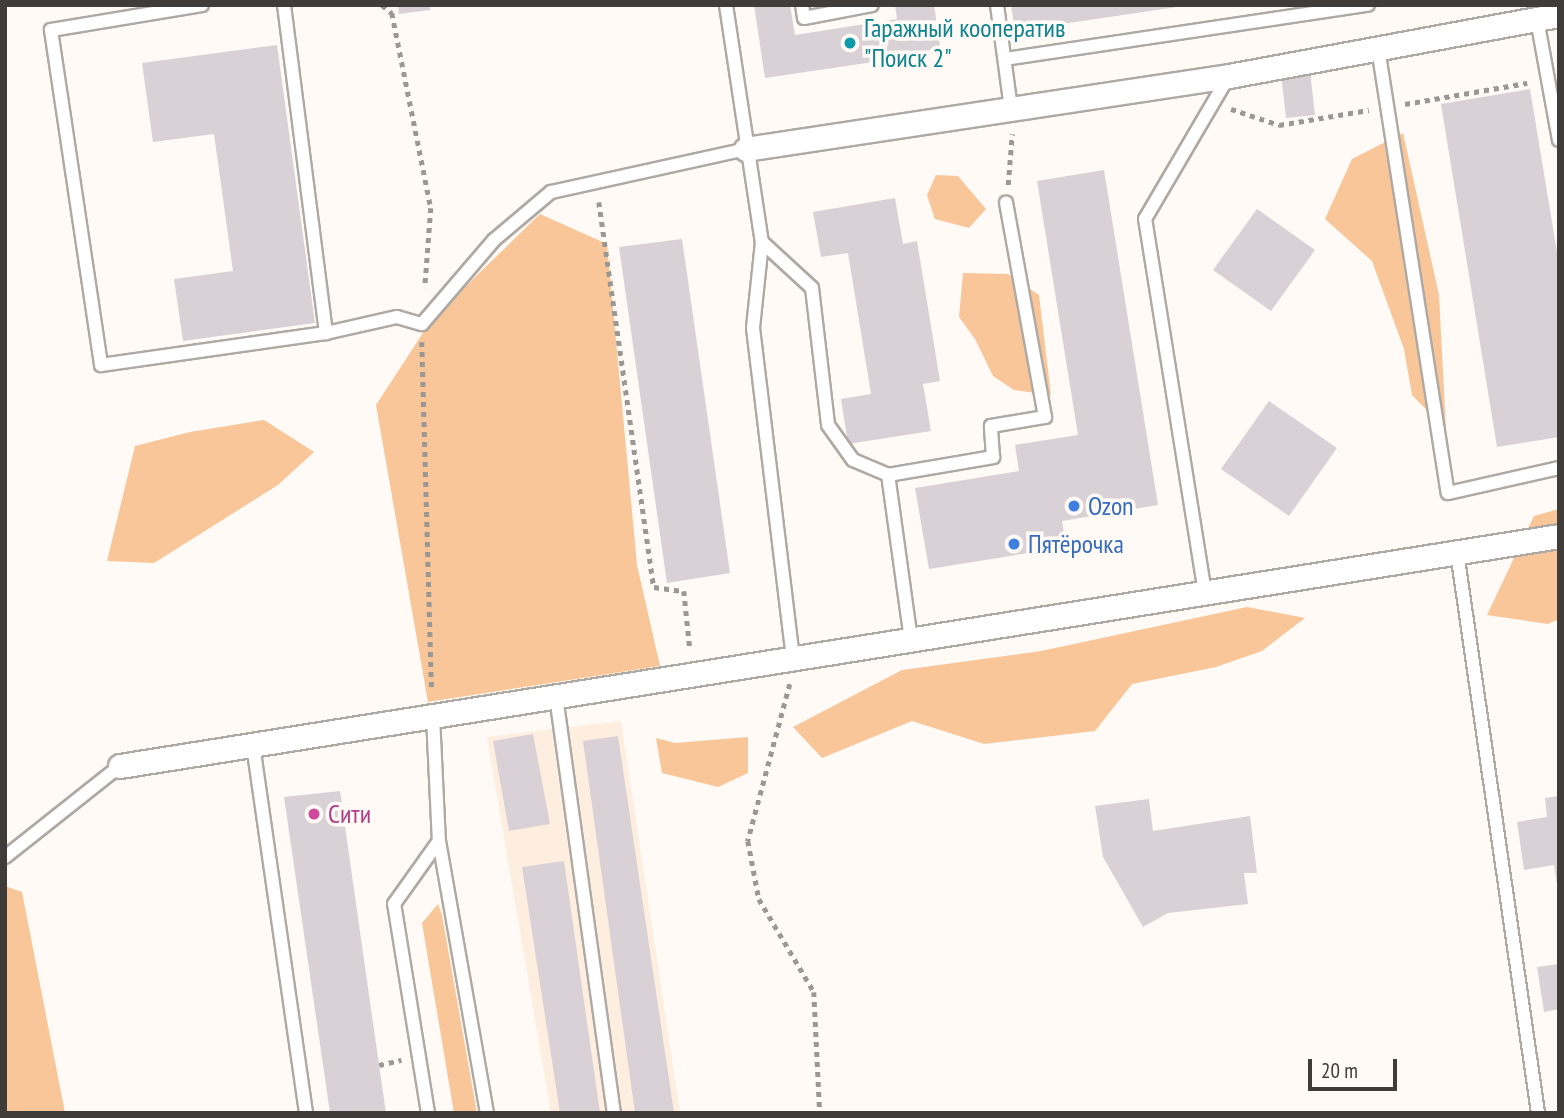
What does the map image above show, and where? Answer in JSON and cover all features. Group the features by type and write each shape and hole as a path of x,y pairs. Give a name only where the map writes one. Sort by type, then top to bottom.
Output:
{"street":[{"path":"746,149 1229,76 1548,17"},
{"path":"120,766 1559,536"}],"lane":[{"path":"202,5 51,30 101,365 326,333 397,317 422,324 494,240 551,192 746,149"},
{"path":"284,5 326,333"},
{"path":"726,5 762,242 753,328 793,658"},
{"path":"802,5 804,18 872,5"},
{"path":"997,5 1011,109"},
{"path":"1005,59 1368,5"},
{"path":"1548,17 1548,79 1559,141"},
{"path":"1378,48 1448,493 1559,468"},
{"path":"1205,593 1145,219 1229,76"},
{"path":"762,242 812,288 828,425 853,460 888,475 993,457 991,426 1045,416 1006,203"},
{"path":"888,475 911,640"},
{"path":"1457,552 1538,1113"},
{"path":"556,696 614,1113"},
{"path":"433,716 439,841 487,1113"},
{"path":"253,745 306,1113"},
{"path":"5,856 120,766"},
{"path":"428,1113 394,904 439,841"}],"path":[{"path":"382,5 392,13 431,208 422,324 433,716"},
{"path":"1213,103 1279,125 1548,79"},
{"path":"1006,203 1012,133 1011,109"},
{"path":"999,135 1026,131"},
{"path":"596,181 654,587 684,591 693,674"},
{"path":"793,658 788,696 748,841 759,899 814,992 820,1113"}],"shaded area":[{"path":"1403,133 1439,295 1446,430 1412,395 1404,349 1372,261 1325,219 1352,159"},
{"path":"936,175 958,176 986,209 969,228 935,219 927,195"},
{"path":"540,214 607,244 637,565 660,666 428,702 376,405 432,319"},
{"path":"963,273 1008,274 1039,295 1051,395 1014,390 993,376 975,339 959,317"},
{"path":"264,420 314,452 278,485 154,563 107,561 135,446 190,432"},
{"path":"1559,509 1559,619 1548,624 1487,615 1534,516"},
{"path":"1247,607 1305,618 1262,651 1216,667 1132,684 1095,731 984,744 912,721 822,758 793,727 902,670 1041,651"},
{"path":"621,721 680,1113 551,1113 487,737"},
{"path":"748,737 748,773 718,787 662,773 656,738 675,743"},
{"path":"5,886 22,892 65,1113 5,1113"},
{"path":"438,904 477,1113 454,1113 422,923"}],"building":[{"path":"398,5 430,5 430,10 399,14"},
{"name":"Гаражный кооператив \"Поиск 2\"","path":"754,5 790,5 795,35 897,19 895,5 934,5 941,52 765,78"},
{"path":"1011,5 1177,5 1177,7 1015,31"},
{"path":"277,45 315,323 183,341 174,279 233,271 214,134 153,142 142,63"},
{"path":"1310,71 1315,115 1286,118 1281,74"},
{"path":"1530,89 1559,264 1559,437 1497,447 1441,104"},
{"path":"1104,170 1158,505 1062,521 1066,547 929,569 915,488 1019,471 1015,445 1078,435 1037,181"},
{"path":"895,198 903,244 917,241 940,381 923,384 931,431 848,444 841,399 871,394 848,253 821,257 813,212"},
{"path":"1257,209 1315,250 1271,311 1213,270"},
{"path":"682,239 730,573 667,583 619,247"},
{"path":"1269,401 1337,448 1289,516 1221,469"},
{"path":"533,734 550,824 509,831 493,741"},
{"path":"618,736 674,1113 635,1113 583,741"},
{"path":"340,791 386,1113 330,1113 284,797"},
{"path":"1559,796 1557,884 1554,865 1524,870 1517,822 1547,817 1545,798"},
{"path":"1149,799 1153,831 1250,816 1257,873 1244,873 1248,904 1168,913 1143,927 1103,857 1095,806"},
{"path":"564,861 600,1113 560,1113 522,867"},
{"path":"1559,964 1559,1009 1544,1012 1537,967"}],"place":[{"name":"Гаражный кооператив \"Поиск 2\"","path":"850,43"},
{"name":"Ozon","path":"1074,506"},
{"name":"Пятёрочка","path":"1014,544"},
{"name":"Сити","path":"314,814"}]}
